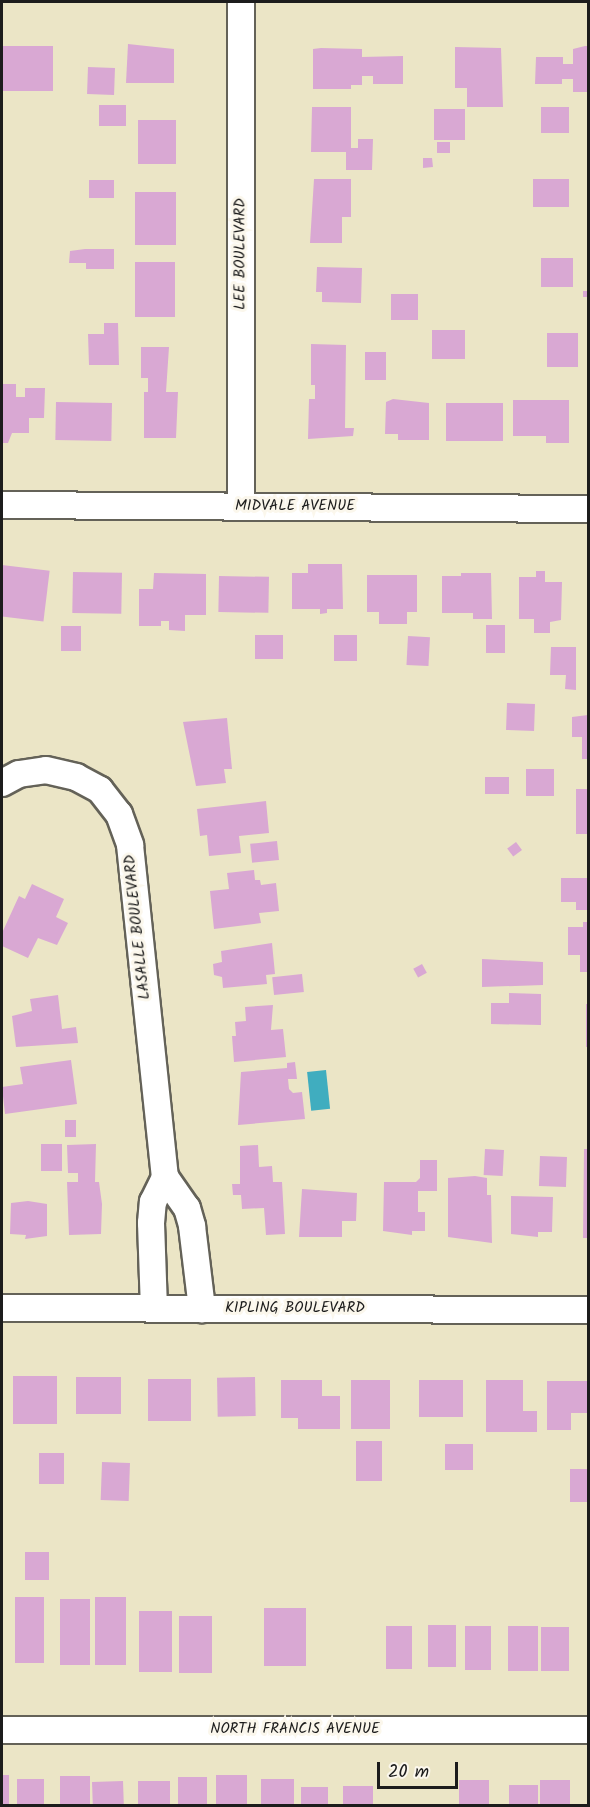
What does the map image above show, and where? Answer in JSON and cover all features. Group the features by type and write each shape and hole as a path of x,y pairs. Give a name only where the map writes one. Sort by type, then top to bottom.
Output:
{"street":[{"name":"LEE BOULEVARD","path":"240,506 241,2"},
{"name":"MIDVALE AVENUE","path":"2,505 588,509"},
{"name":"LASALLE BOULEVARD","path":"2,783 19,774 46,770 76,777 99,790 119,814 130,845 165,1177 187,1208 192,1226 202,1309"},
{"path":"154,1309 151,1223 153,1202 165,1177"},
{"name":"KIPLING BOULEVARD","path":"2,1308 588,1310"},
{"name":"NORTH FRANCIS AVENUE","path":"2,1730 588,1730"}],"water":[{"path":"326,1070 330,1109 311,1111 307,1072"}],"building":[{"path":"128,44 174,49 174,83 126,83"},
{"path":"2,46 53,46 53,91 2,91"},
{"path":"588,46 588,92 573,92 573,79 562,79 562,84 535,84 536,57 563,57 563,64 573,64 573,49"},
{"path":"455,47 501,48 503,107 467,107 467,88 455,88"},
{"path":"313,49 362,49 362,57 403,56 403,84 373,84 373,76 362,76 362,85 351,85 351,89 313,89"},
{"path":"88,67 115,68 114,95 87,94"},
{"path":"99,105 126,105 126,126 99,126"},
{"path":"312,107 351,107 351,148 358,148 358,139 373,139 372,170 346,170 346,152 311,152"},
{"path":"541,107 569,107 569,133 541,133"},
{"path":"434,109 465,109 465,140 434,140"},
{"path":"138,120 176,120 176,164 138,164"},
{"path":"437,142 450,142 450,153 437,153"},
{"path":"423,158 432,158 433,167 423,168"},
{"path":"314,179 351,179 351,217 342,217 342,243 310,243"},
{"path":"533,179 569,179 569,207 533,207"},
{"path":"89,180 114,180 114,198 89,198"},
{"path":"135,192 176,192 176,245 135,245"},
{"path":"114,249 114,269 86,269 86,263 69,263 70,251"},
{"path":"541,258 573,258 573,287 541,287"},
{"path":"135,262 175,262 175,317 135,317"},
{"path":"317,267 362,268 361,303 322,302 322,292 316,292"},
{"path":"583,291 588,291 588,297 583,297"},
{"path":"391,294 418,294 418,320 391,320"},
{"path":"104,323 118,323 119,365 89,365 88,334 104,334"},
{"path":"432,330 465,330 465,359 432,359"},
{"path":"547,333 578,333 578,367 547,367"},
{"path":"311,344 346,345 345,428 354,428 353,436 308,439 309,399 315,399 315,385 311,385"},
{"path":"141,347 169,347 166,392 178,392 176,438 144,438 144,392 148,392 148,378 141,378"},
{"path":"365,352 386,352 386,380 365,380"},
{"path":"2,384 16,384 16,397 25,397 25,388 45,388 44,418 29,418 29,433 12,433 8,443 2,443"},
{"path":"393,399 429,403 429,440 398,440 398,434 385,434 386,402"},
{"path":"513,400 569,400 569,443 546,443 546,436 513,436"},
{"path":"56,402 112,403 111,441 55,440"},
{"path":"446,403 503,403 503,441 446,441"},
{"path":"308,564 342,564 343,609 327,609 327,613 320,614 320,609 292,609 292,573 308,573"},
{"path":"2,565 50,571 43,621 2,616"},
{"path":"536,571 545,571 545,582 562,582 561,620 550,622 550,633 534,633 534,619 519,619 519,577 536,577"},
{"path":"73,572 122,573 121,614 72,613"},
{"path":"154,573 206,574 206,615 185,615 185,631 169,630 169,621 161,621 161,626 139,626 139,589 153,589"},
{"path":"461,573 491,573 492,619 473,619 473,613 442,613 442,576 461,576"},
{"path":"367,575 417,575 417,612 407,612 407,624 379,624 379,612 367,612"},
{"path":"219,576 269,577 268,613 218,612"},
{"path":"486,625 505,625 505,653 486,653"},
{"path":"61,626 81,626 81,651 61,651"},
{"path":"255,635 283,635 283,659 255,659"},
{"path":"334,635 357,635 357,661 334,661"},
{"path":"408,636 430,637 428,666 406,665"},
{"path":"551,647 576,647 576,690 565,689 566,675 550,675"},
{"path":"507,703 535,704 534,731 506,730"},
{"path":"588,715 588,759 582,759 582,737 572,737 572,717"},
{"path":"227,718 232,769 224,769 226,783 196,786 183,722"},
{"path":"526,769 554,769 554,796 526,796"},
{"path":"485,777 509,777 509,794 485,794"},
{"path":"576,789 588,789 588,834 576,834"},
{"path":"266,801 269,833 239,836 241,853 209,856 207,835 200,836 197,809"},
{"path":"277,841 279,860 252,863 250,844"},
{"path":"516,842 522,850 513,857 507,849"},
{"path":"254,870 255,880 260,880 261,885 276,883 279,911 259,913 261,923 214,929 210,891 229,889 227,873"},
{"path":"561,878 588,878 588,910 576,910 576,902 561,902"},
{"path":"32,884 64,899 56,917 68,923 57,945 38,938 28,958 2,946 2,933 19,896 25,899"},
{"path":"583,922 588,922 588,972 580,972 580,955 568,955 568,927 583,927"},
{"path":"272,943 275,974 266,975 267,984 223,988 222,977 214,975 213,964 222,962 221,951"},
{"path":"482,959 543,962 543,985 482,987"},
{"path":"422,964 427,973 418,978 413,969"},
{"path":"302,974 304,992 274,995 272,977"},
{"path":"509,993 541,994 541,1025 491,1024 491,1003 509,1003"},
{"path":"58,995 62,1029 76,1027 78,1043 16,1047 12,1016 32,1011 30,999"},
{"path":"586,1004 588,1004 588,1047 586,1047"},
{"path":"273,1005 271,1030 283,1029 286,1057 234,1062 232,1036 236,1036 235,1022 246,1021 245,1007"},
{"path":"71,1060 77,1104 5,1114 2,1087 23,1084 20,1067"},
{"path":"295,1062 297,1079 288,1079 289,1089 293,1093 302,1092 305,1119 238,1125 241,1072 287,1068 287,1063"},
{"path":"65,1120 76,1120 76,1137 65,1137"},
{"path":"41,1144 62,1144 62,1171 41,1171"},
{"path":"96,1144 95,1182 99,1182 102,1204 101,1234 69,1235 67,1182 78,1182 78,1173 68,1173 67,1145"},
{"path":"258,1145 259,1167 272,1166 273,1182 282,1182 285,1234 266,1235 264,1208 242,1209 241,1195 233,1195 232,1184 240,1184 240,1146"},
{"path":"485,1149 504,1150 503,1176 484,1175"},
{"path":"584,1149 588,1149 588,1238 583,1238"},
{"path":"540,1156 567,1157 566,1187 539,1186"},
{"path":"420,1160 437,1160 437,1191 418,1191 418,1212 425,1212 425,1231 412,1231 412,1235 383,1231 384,1182 416,1182 420,1178"},
{"path":"475,1176 487,1178 487,1195 491,1195 492,1243 448,1237 448,1178"},
{"path":"302,1189 357,1193 356,1221 342,1221 342,1237 299,1237"},
{"path":"511,1196 553,1197 552,1232 538,1232 538,1237 511,1234"},
{"path":"28,1201 47,1204 47,1236 25,1239 26,1235 10,1234 11,1203"},
{"path":"13,1376 57,1376 57,1424 13,1424"},
{"path":"76,1377 121,1377 121,1414 76,1414"},
{"path":"255,1377 256,1416 218,1417 217,1378"},
{"path":"148,1379 191,1379 191,1421 148,1421"},
{"path":"281,1380 322,1380 322,1396 340,1396 340,1429 298,1429 298,1418 281,1418"},
{"path":"351,1380 390,1380 390,1429 351,1429"},
{"path":"419,1380 463,1380 463,1417 419,1417"},
{"path":"486,1380 523,1380 523,1411 537,1411 537,1432 486,1432"},
{"path":"547,1381 588,1381 588,1413 571,1413 571,1430 547,1430"},
{"path":"356,1441 382,1441 382,1481 356,1481"},
{"path":"445,1444 473,1444 473,1470 445,1470"},
{"path":"39,1453 64,1453 64,1484 39,1484"},
{"path":"102,1462 130,1463 129,1501 101,1500"},
{"path":"570,1469 588,1469 588,1502 570,1502"},
{"path":"25,1552 49,1552 49,1580 25,1580"},
{"path":"15,1597 44,1597 44,1663 15,1663"},
{"path":"95,1597 126,1597 126,1665 95,1665"},
{"path":"60,1599 90,1599 90,1665 60,1665"},
{"path":"264,1608 306,1608 306,1666 264,1666"},
{"path":"139,1611 172,1611 172,1672 139,1672"},
{"path":"179,1616 212,1616 212,1673 179,1673"},
{"path":"428,1625 456,1625 456,1667 428,1667"},
{"path":"386,1626 412,1626 412,1669 386,1669"},
{"path":"465,1626 491,1626 491,1670 465,1670"},
{"path":"508,1626 538,1626 538,1671 508,1671"},
{"path":"541,1627 569,1627 569,1671 541,1671"},
{"path":"2,1775 9,1775 9,1806 2,1806"},
{"path":"216,1775 247,1775 247,1806 216,1806"},
{"path":"60,1776 90,1776 90,1806 60,1806"},
{"path":"178,1777 207,1777 207,1806 178,1806"},
{"path":"17,1779 44,1779 44,1806 17,1806"},
{"path":"261,1779 294,1779 294,1806 261,1806"},
{"path":"459,1780 489,1780 489,1806 459,1806"},
{"path":"540,1780 570,1780 570,1806 540,1806"},
{"path":"123,1781 124,1806 93,1806 92,1782"},
{"path":"138,1781 170,1781 170,1806 138,1806"},
{"path":"509,1785 538,1785 538,1806 509,1806"},
{"path":"343,1786 373,1786 373,1806 343,1806"},
{"path":"301,1787 328,1787 328,1806 301,1806"}]}
